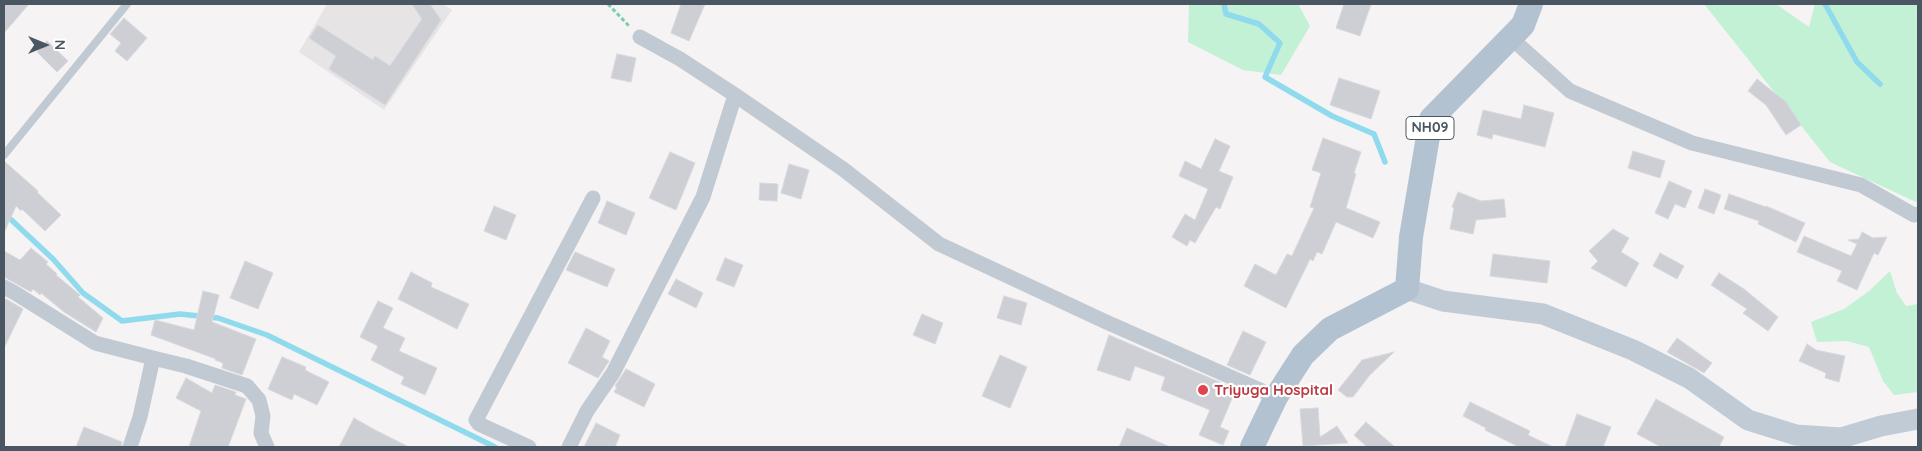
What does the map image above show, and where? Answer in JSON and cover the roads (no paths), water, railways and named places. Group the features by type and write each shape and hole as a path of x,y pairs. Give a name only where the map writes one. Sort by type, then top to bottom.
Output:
{"main road":[{"name":"NH09","path":"1407,289 1411,237 1431,119 1523,25 1531,4"},
{"path":"1252,447 1276,397 1303,355 1330,329 1407,289 1443,301 1543,314 1632,350 1689,378 1748,420 1796,435 1841,438 1881,426 1918,419"}],"street":[{"path":"640,37 680,59 842,169 939,244 1104,322 1276,397"},
{"path":"1511,38 1570,91 1692,143 1860,185 1914,215 1918,214"},
{"path":"570,447 587,411 613,373 703,198 735,95"},
{"path":"529,447 478,424 476,420 593,198"},
{"path":"4,288 15,292 95,343 186,366 247,386 259,400 263,416 261,433 267,447"},
{"path":"130,447 140,416 153,358"}],"lane":[{"path":"4,155 128,4"}],"waterway":[{"path":"1224,4 1226,14 1259,24 1280,43 1265,77 1332,116 1374,134 1385,162"},
{"path":"1825,4 1857,62 1880,84"},
{"path":"4,213 53,259 83,293 122,321 180,314 218,318 267,335 495,447"}],"place":[{"name":"Triyuga Hospital","path":"1203,390"}]}
